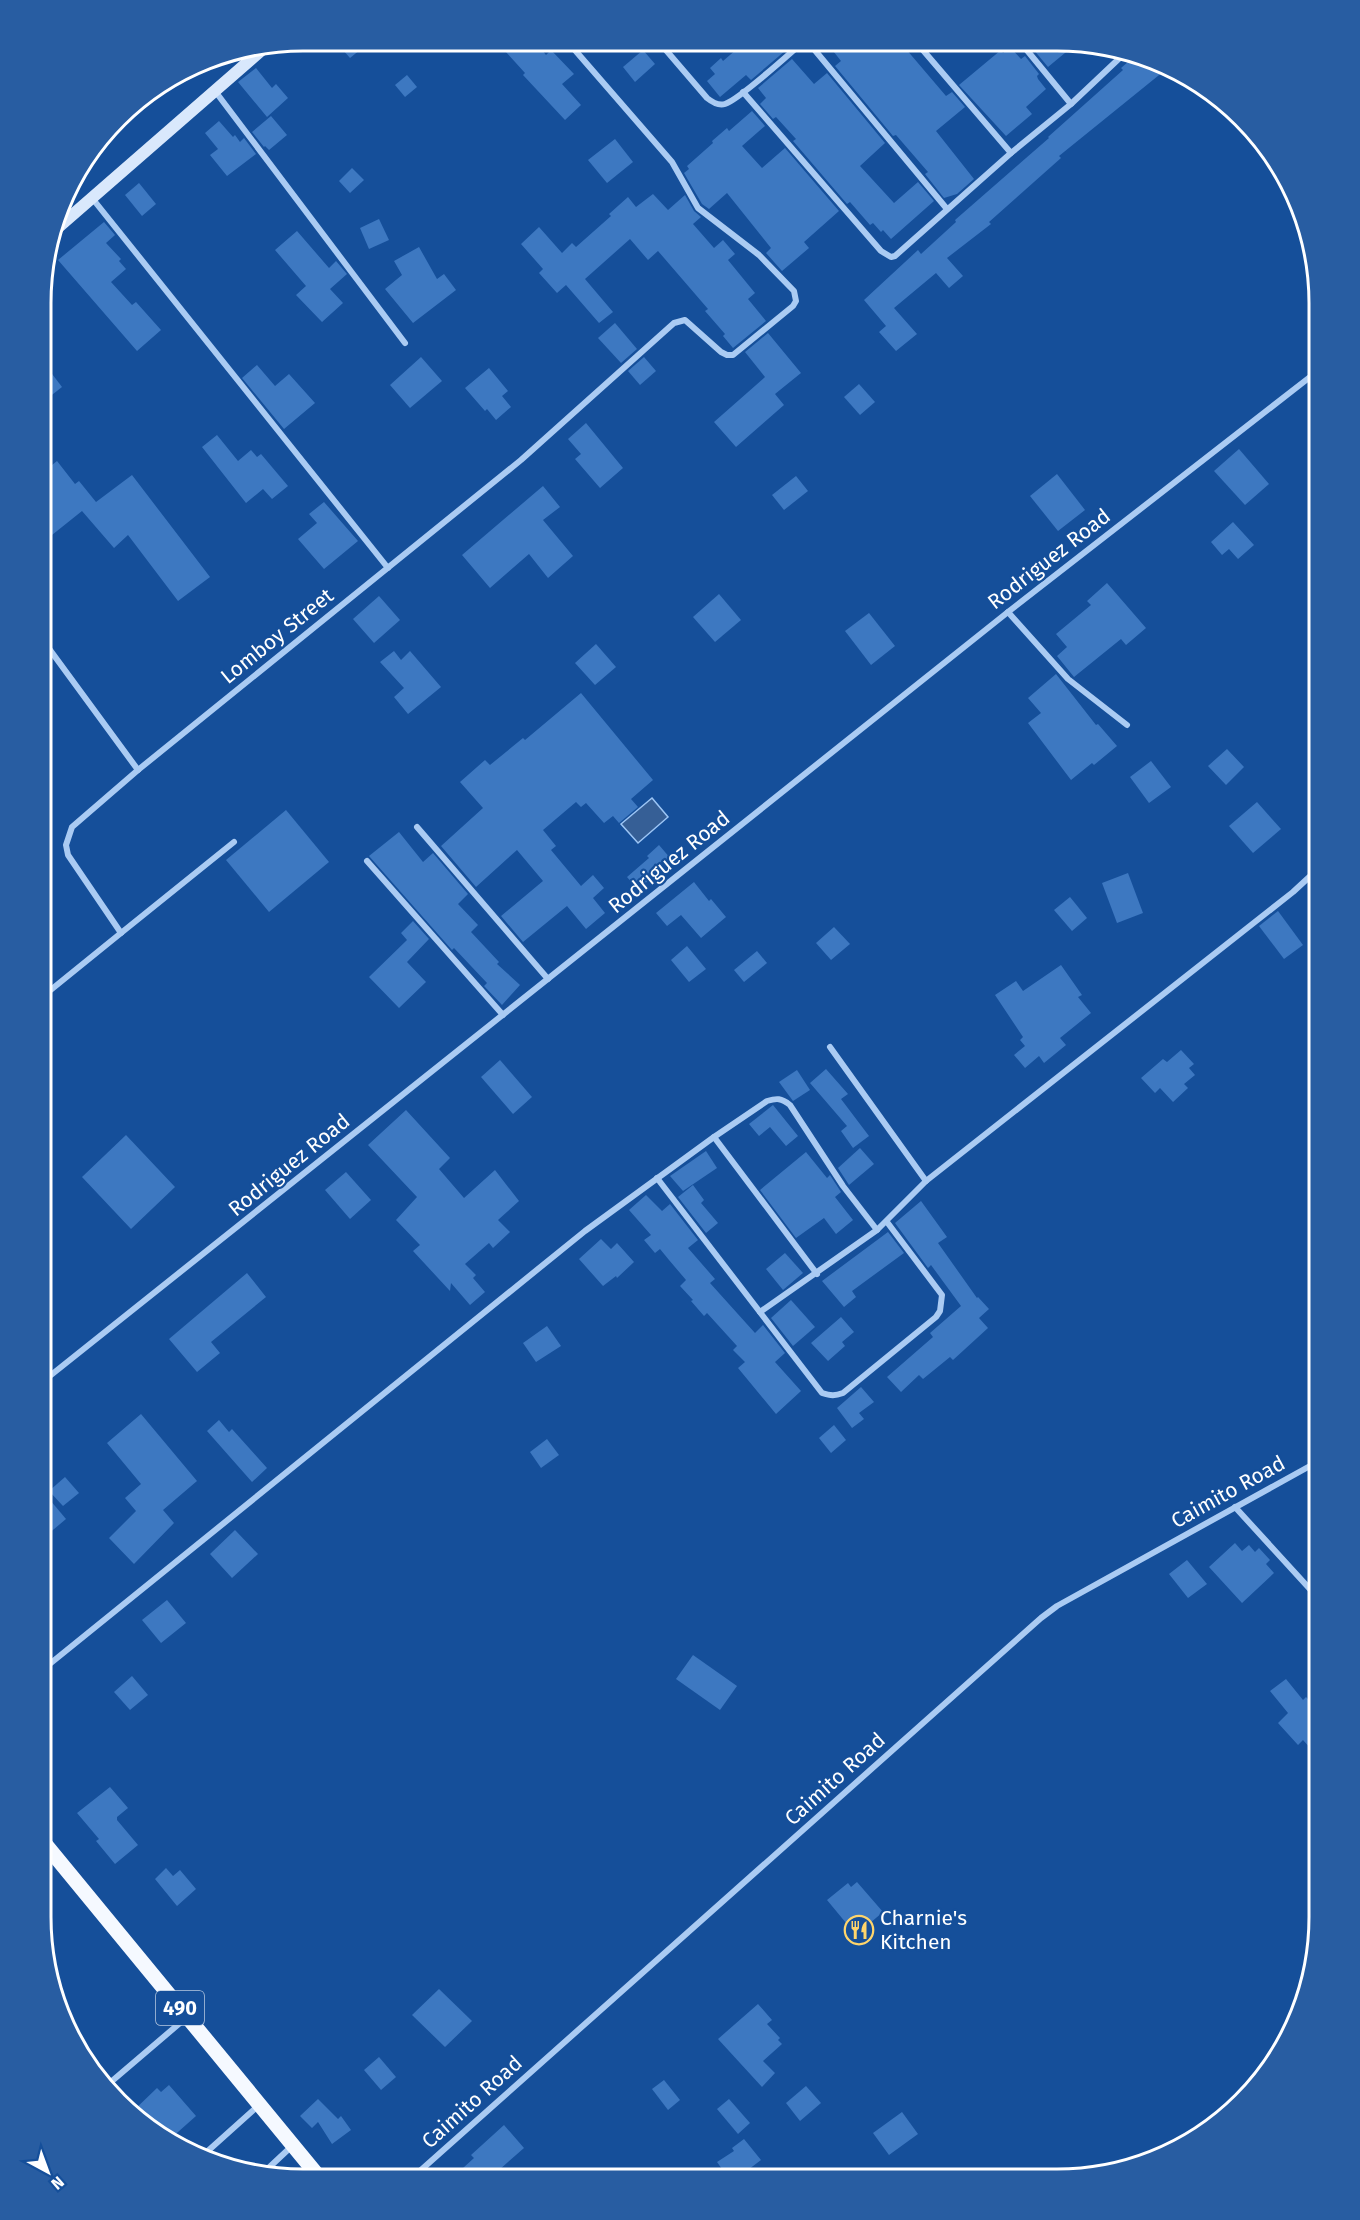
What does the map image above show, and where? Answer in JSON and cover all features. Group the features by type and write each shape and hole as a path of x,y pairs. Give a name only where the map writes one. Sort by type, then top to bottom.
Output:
{"main road":[{"name":"490","path":"51,1851 312,2169"}],"street":[{"name":"Lomboy Street","path":"121,933 68,855 66,845 72,827 138,770 521,460 674,323 685,320 721,352 733,355 793,306 796,296 794,291 767,262 698,208 672,162 576,51"},
{"path":"667,51 712,102 724,105 792,51"},
{"path":"816,51 947,208"},
{"path":"924,51 1011,153"},
{"path":"1028,51 1071,104"},
{"path":"64,222 255,56"},
{"path":"742,92 886,255 895,256 947,208 1071,104 1119,59"},
{"path":"215,91 405,343"},
{"path":"92,198 388,568"},
{"name":"Rodriguez Road","path":"51,1375 1008,612 1309,379"},
{"path":"1008,612 1068,679 1127,724"},
{"path":"51,651 138,770"},
{"path":"417,827 548,979"},
{"path":"51,990 234,842"},
{"path":"367,861 503,1014"},
{"path":"760,1312 877,1230 926,1181 1309,877"},
{"path":"830,1047 926,1181"},
{"path":"51,1663 585,1231 766,1101 776,1098 790,1105 843,1186 877,1230"},
{"path":"714,1137 817,1274"},
{"path":"657,1178 822,1393 835,1396 843,1393 936,1317 940,1311 942,1294 887,1222"},
{"name":"Caimito Road","path":"422,2169 1041,1618 1057,1606 1309,1466"},
{"path":"1235,1507 1309,1588"},
{"path":"112,2081 187,2017"},
{"path":"208,2151 260,2105"},
{"path":"269,2167 292,2145"}],"water":[{"path":"652,798 668,817 638,843 621,824"}],"building":[{"path":"344,51 359,51 350,58"},
{"path":"543,51 546,55 552,51 574,74 562,84 581,105 565,120 523,75 525,73 506,52"},
{"path":"642,51 655,64 635,82 623,67"},
{"path":"735,51 785,51 751,80 746,75 720,97 707,81 715,74 710,68 721,58 723,61"},
{"path":"833,51 908,51 946,96 952,92 965,107 936,131 974,179 957,194 944,198 925,174 928,172 896,135 893,136 835,66 841,61"},
{"path":"1000,51 1003,53 1014,51 1021,59 1025,56 1039,74 1038,79 1046,89 1026,107 1032,114 1006,136 959,85"},
{"path":"1035,51 1067,52 1048,67"},
{"path":"792,59 814,84 827,73 885,143 860,166 894,203 918,182 934,201 891,239 873,223 870,225 850,202 847,204 793,141 796,139 776,117 773,119 760,104 766,98 758,88"},
{"path":"1129,61 1161,73 1059,156 1061,158 989,222 991,224 947,258 963,276 949,288 936,273 894,308 917,334 896,351 879,332 886,326 864,300 918,250 921,254 956,222 955,220 1123,70 1121,68"},
{"path":"256,68 272,88 276,84 288,98 267,117 238,82"},
{"path":"407,75 417,87 405,97 395,85"},
{"path":"752,111 765,126 742,146 762,168 785,148 839,211 804,242 809,248 782,271 766,253 771,248 727,193 709,209 702,204 684,173 689,169 687,166 713,143 712,141 727,128 729,131"},
{"path":"271,116 287,135 269,150 252,132"},
{"path":"219,121 240,142 244,138 256,154 227,176 210,155 218,149 205,133"},
{"path":"615,139 633,162 607,183 588,160"},
{"path":"352,168 364,180 350,193 339,181"},
{"path":"139,183 156,204 142,216 125,195"},
{"path":"653,194 668,210 685,195 694,211 701,217 693,224 714,248 723,240 735,254 728,260 755,293 748,299 766,321 733,348 723,336 725,334 705,311 708,309 658,251 648,260 630,239 585,279 613,312 599,323 566,285 557,293 539,273 543,269 521,244 539,227 562,253 572,243 576,247 611,216 609,214 628,197 636,207"},
{"path":"379,219 389,240 369,249 360,228"},
{"path":"104,222 115,235 106,243 121,259 119,261 126,269 111,282 132,305 136,302 161,330 137,351 58,260"},
{"path":"297,231 329,268 336,261 347,274 330,289 343,303 322,322 296,295 306,286 275,250"},
{"path":"419,247 437,279 444,274 456,290 413,323 385,289 402,275 394,261"},
{"path":"615,323 637,349 621,363 598,338"},
{"path":"768,333 801,373 775,394 784,405 736,447 714,422 765,377 745,352"},
{"path":"421,357 442,381 410,408 390,385"},
{"path":"644,357 656,371 640,385 628,371"},
{"path":"257,365 275,386 289,374 315,403 284,429 242,378"},
{"path":"489,368 508,391 502,396 511,407 496,420 465,388"},
{"path":"51,373 62,387 51,396"},
{"path":"859,384 875,402 860,415 844,397"},
{"path":"586,423 623,468 600,488 575,459 581,454 568,439"},
{"path":"217,435 238,461 251,450 257,457 261,454 288,486 272,499 263,489 246,503 202,447"},
{"path":"1239,449 1269,484 1245,505 1214,471"},
{"path":"57,461 75,484 79,481 96,502 132,475 210,577 178,601 128,535 114,548 82,511 51,536 51,466"},
{"path":"1057,474 1085,510 1058,531 1030,496"},
{"path":"796,476 808,491 784,510 772,495"},
{"path":"543,486 560,507 543,520 573,556 548,578 529,554 490,588 462,555"},
{"path":"324,502 358,541 324,569 298,539 317,523 309,514"},
{"path":"1233,522 1254,545 1238,559 1229,549 1222,555 1211,542"},
{"path":"1107,583 1146,628 1126,645 1121,639 1074,677 1057,656 1067,647 1056,634 1091,605 1087,601"},
{"path":"719,594 741,620 715,642 693,617"},
{"path":"379,596 400,620 374,643 353,619"},
{"path":"869,613 895,646 871,665 845,631"},
{"path":"596,644 616,667 595,685 575,663"},
{"path":"394,651 401,660 410,651 441,687 408,714 394,697 404,688 380,662"},
{"path":"1056,674 1096,725 1098,724 1117,746 1071,780 1028,723 1041,713 1028,698"},
{"path":"581,693 653,780 631,799 638,807 619,823 613,816 604,823 586,803 581,807 576,802 543,830 556,846 551,850 581,886 593,875 604,888 593,898 605,913 586,929 567,906 523,942 501,916 543,881 517,850 476,887 441,846 483,808 460,782 485,760 490,765 523,738 525,740"},
{"path":"1227,749 1244,767 1226,785 1208,766"},
{"path":"1151,761 1171,787 1149,803 1130,777"},
{"path":"1257,802 1281,829 1253,853 1229,826"},
{"path":"286,810 329,862 269,912 226,860"},
{"path":"399,832 423,862 433,853 468,894 458,904 478,925 471,932 499,962 497,964 520,985 502,1005 484,986 487,983 454,948 452,950 369,856"},
{"path":"659,845 671,859 638,890 627,877 649,858 647,856"},
{"path":"1128,873 1143,913 1117,923 1102,883"},
{"path":"694,882 726,917 701,938 681,915 667,926 656,913"},
{"path":"1070,897 1087,918 1072,931 1054,910"},
{"path":"1278,911 1303,945 1284,959 1259,926"},
{"path":"413,921 429,939 407,962 426,982 399,1008 369,977 407,940 401,933"},
{"path":"834,927 850,944 831,960 816,943"},
{"path":"687,946 706,969 689,982 671,960"},
{"path":"757,951 767,963 744,982 734,970"},
{"path":"1061,965 1082,995 1078,997 1091,1013 1060,1038 1066,1045 1044,1063 1039,1056 1025,1068 1014,1055 1025,1046 1020,1040 1023,1037 995,995 1016,981 1023,991"},
{"path":"1181,1050 1194,1064 1189,1068 1195,1075 1184,1084 1188,1088 1173,1102 1160,1088 1155,1093 1141,1078 1163,1059 1167,1062"},
{"path":"500,1060 532,1097 513,1114 481,1077"},
{"path":"826,1069 848,1094 841,1099 869,1136 853,1148 841,1131 847,1126 810,1083"},
{"path":"797,1070 810,1090 793,1101 779,1082"},
{"path":"773,1105 798,1136 786,1146 770,1127 759,1136 749,1124"},
{"path":"406,1110 450,1158 439,1169 464,1198 495,1170 519,1201 498,1220 510,1232 493,1248 489,1243 465,1264 476,1275 473,1278 485,1292 470,1305 451,1283 450,1291 413,1251 420,1245 396,1220 417,1197 368,1145"},
{"path":"126,1135 175,1187 131,1229 82,1177"},
{"path":"860,1148 874,1164 849,1185 838,1168"},
{"path":"706,1151 717,1168 683,1191 670,1176"},
{"path":"806,1152 827,1178 830,1175 841,1192 835,1197 853,1220 836,1234 824,1218 796,1238 760,1190"},
{"path":"346,1172 371,1200 350,1219 325,1190"},
{"path":"693,1185 704,1200 701,1203 718,1223 706,1233 678,1197"},
{"path":"646,1195 662,1211 670,1204 698,1240 688,1248 715,1279 710,1283 755,1333 763,1325 785,1353 775,1362 801,1391 776,1414 738,1368 745,1362 733,1350 737,1346 707,1313 704,1316 691,1301 693,1300 680,1286 686,1280 660,1249 655,1253 644,1240 651,1235 629,1210"},
{"path":"921,1201 947,1237 938,1243 977,1298 989,1309 979,1318 988,1328 953,1360 950,1357 923,1379 919,1375 901,1392 887,1377 933,1337 930,1333 961,1306 931,1265 928,1268 895,1223"},
{"path":"888,1232 904,1253 852,1291 856,1297 844,1307 822,1281"},
{"path":"601,1239 611,1249 617,1243 634,1262 617,1278 616,1276 603,1286 579,1259"},
{"path":"785,1253 803,1273 783,1290 766,1269"},
{"path":"247,1273 266,1297 211,1342 220,1353 197,1372 169,1339"},
{"path":"791,1300 815,1327 793,1346 771,1318"},
{"path":"841,1317 854,1332 842,1342 845,1346 828,1361 811,1343"},
{"path":"547,1326 561,1346 536,1362 523,1343"},
{"path":"861,1387 874,1402 859,1413 864,1419 852,1428 837,1408"},
{"path":"141,1414 197,1481 163,1510 174,1523 134,1564 109,1538 136,1511 125,1498 141,1484 107,1443"},
{"path":"219,1420 229,1432 232,1429 267,1468 252,1482 207,1431"},
{"path":"834,1425 846,1440 831,1453 819,1438"},
{"path":"547,1439 559,1455 541,1468 530,1452"},
{"path":"65,1477 79,1493 63,1506 51,1493 51,1489"},
{"path":"51,1501 66,1519 51,1532"},
{"path":"235,1530 258,1554 232,1578 210,1554"},
{"path":"1235,1543 1242,1551 1249,1545 1255,1552 1259,1548 1270,1560 1266,1564 1274,1573 1242,1603 1209,1567"},
{"path":"1187,1560 1207,1584 1188,1598 1169,1574"},
{"path":"167,1600 186,1623 161,1643 142,1620"},
{"path":"693,1655 737,1686 720,1710 676,1679"},
{"path":"132,1676 148,1695 130,1710 114,1692"},
{"path":"1286,1679 1303,1700 1306,1697 1309,1700 1309,1747 1303,1740 1298,1745 1278,1723 1288,1713 1270,1691"},
{"path":"110,1787 128,1808 117,1817 117,1820 138,1845 115,1864 96,1841 99,1839 77,1813"},
{"path":"166,1868 173,1876 180,1870 196,1889 177,1906 155,1879"},
{"path":"857,1882 883,1912 856,1935 827,1900 848,1883 851,1887"},
{"path":"439,1989 472,2021 445,2047 412,2015"},
{"path":"758,2004 772,2020 767,2024 780,2038 778,2040 782,2044 763,2061 775,2073 762,2087 718,2039"},
{"path":"379,2057 396,2077 381,2090 364,2070"},
{"path":"664,2080 680,2100 668,2110 652,2089"},
{"path":"169,2085 196,2116 176,2134 137,2107 157,2088 161,2092"},
{"path":"806,2086 821,2103 800,2121 786,2103"},
{"path":"318,2099 338,2119 341,2116 351,2130 332,2144 318,2122 312,2128 300,2116"},
{"path":"729,2099 750,2123 738,2134 717,2109"},
{"path":"902,2112 918,2134 889,2155 873,2133"},
{"path":"504,2125 524,2148 500,2169 462,2169 474,2158 471,2155"},
{"path":"744,2139 761,2160 749,2169 722,2169 717,2162 734,2151 732,2148"}],"place":[{"name":"Charnie's Kitchen","path":"859,1930"}]}
